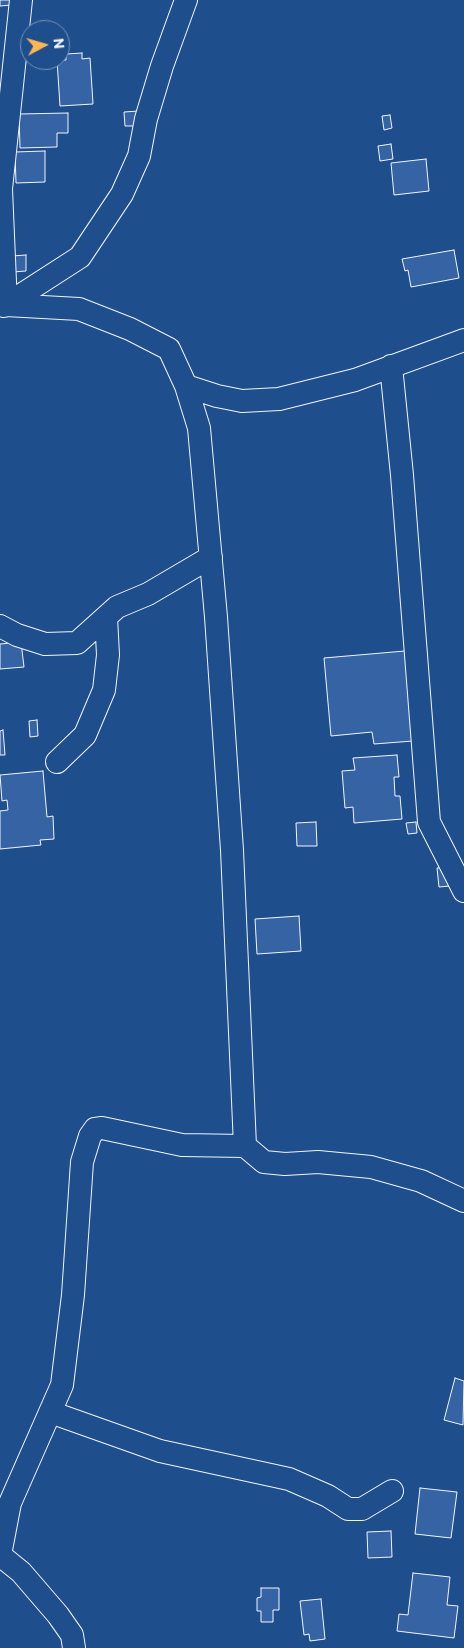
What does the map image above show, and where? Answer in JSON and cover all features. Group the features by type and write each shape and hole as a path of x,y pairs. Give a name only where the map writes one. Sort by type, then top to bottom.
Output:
{"street":[{"path":"3,306 1,189 21,0"},
{"path":"3,306 80,257 122,194 139,156 146,119 162,66 186,0"},
{"path":"3,306 79,309 130,329 169,349 186,386 199,428 211,557 232,850 245,1146"},
{"path":"186,386 217,396 242,401 279,399 355,380 464,340"},
{"path":"390,366 402,485 429,822 464,891"},
{"path":"0,626 17,635 45,644 78,643 117,607 148,594 211,557"},
{"path":"56,762 85,735 104,690 108,655 106,617"},
{"path":"74,1648 72,1635 58,1615 21,1572 0,1555 10,1503 62,1385 73,1295 82,1162 90,1136 95,1129 102,1128 182,1145 245,1146 264,1162 285,1164 318,1162 371,1167 420,1182 464,1201"},
{"path":"50,1412 160,1451 289,1479 328,1496 348,1509 362,1509 392,1491"}],"building":[{"path":"0,0 11,0 12,5 0,6"},
{"path":"82,53 82,59 90,58 93,104 60,106 58,70 70,70 70,54"},
{"path":"139,111 139,126 125,126 124,112"},
{"path":"68,113 68,133 57,133 57,147 20,148 19,114"},
{"path":"390,115 392,128 384,130 382,116"},
{"path":"391,144 393,159 380,161 378,146"},
{"path":"45,151 45,182 16,183 15,152"},
{"path":"426,159 429,191 394,195 391,163"},
{"path":"454,250 459,278 411,287 408,270 405,271 402,259"},
{"path":"26,255 26,271 13,272 12,256"},
{"path":"21,642 24,667 0,669 0,644"},
{"path":"405,651 413,741 374,744 372,732 331,736 324,658"},
{"path":"37,720 38,736 30,737 29,721"},
{"path":"3,730 5,755 0,755 0,731"},
{"path":"397,755 399,777 394,777 395,796 400,796 402,819 354,823 353,807 345,808 342,771 355,770 353,758"},
{"path":"43,771 47,817 53,816 54,839 40,840 41,845 0,849 0,811 8,810 7,800 2,801 0,775"},
{"path":"316,822 317,846 297,846 296,823"},
{"path":"416,822 417,833 408,834 406,823"},
{"path":"448,867 450,886 439,887 437,868"},
{"path":"299,916 301,951 257,954 255,919"},
{"path":"455,1378 464,1381 463,1425 444,1420"},
{"path":"420,1488 457,1492 451,1538 415,1534"},
{"path":"391,1531 392,1557 368,1558 367,1532"},
{"path":"413,1573 450,1577 447,1605 458,1606 454,1638 397,1631 399,1614 408,1615"},
{"path":"261,1588 279,1588 279,1610 273,1610 273,1622 261,1622 261,1611 257,1611 257,1598 261,1597"},
{"path":"321,1599 325,1639 310,1641 309,1634 304,1635 300,1601"}]}
